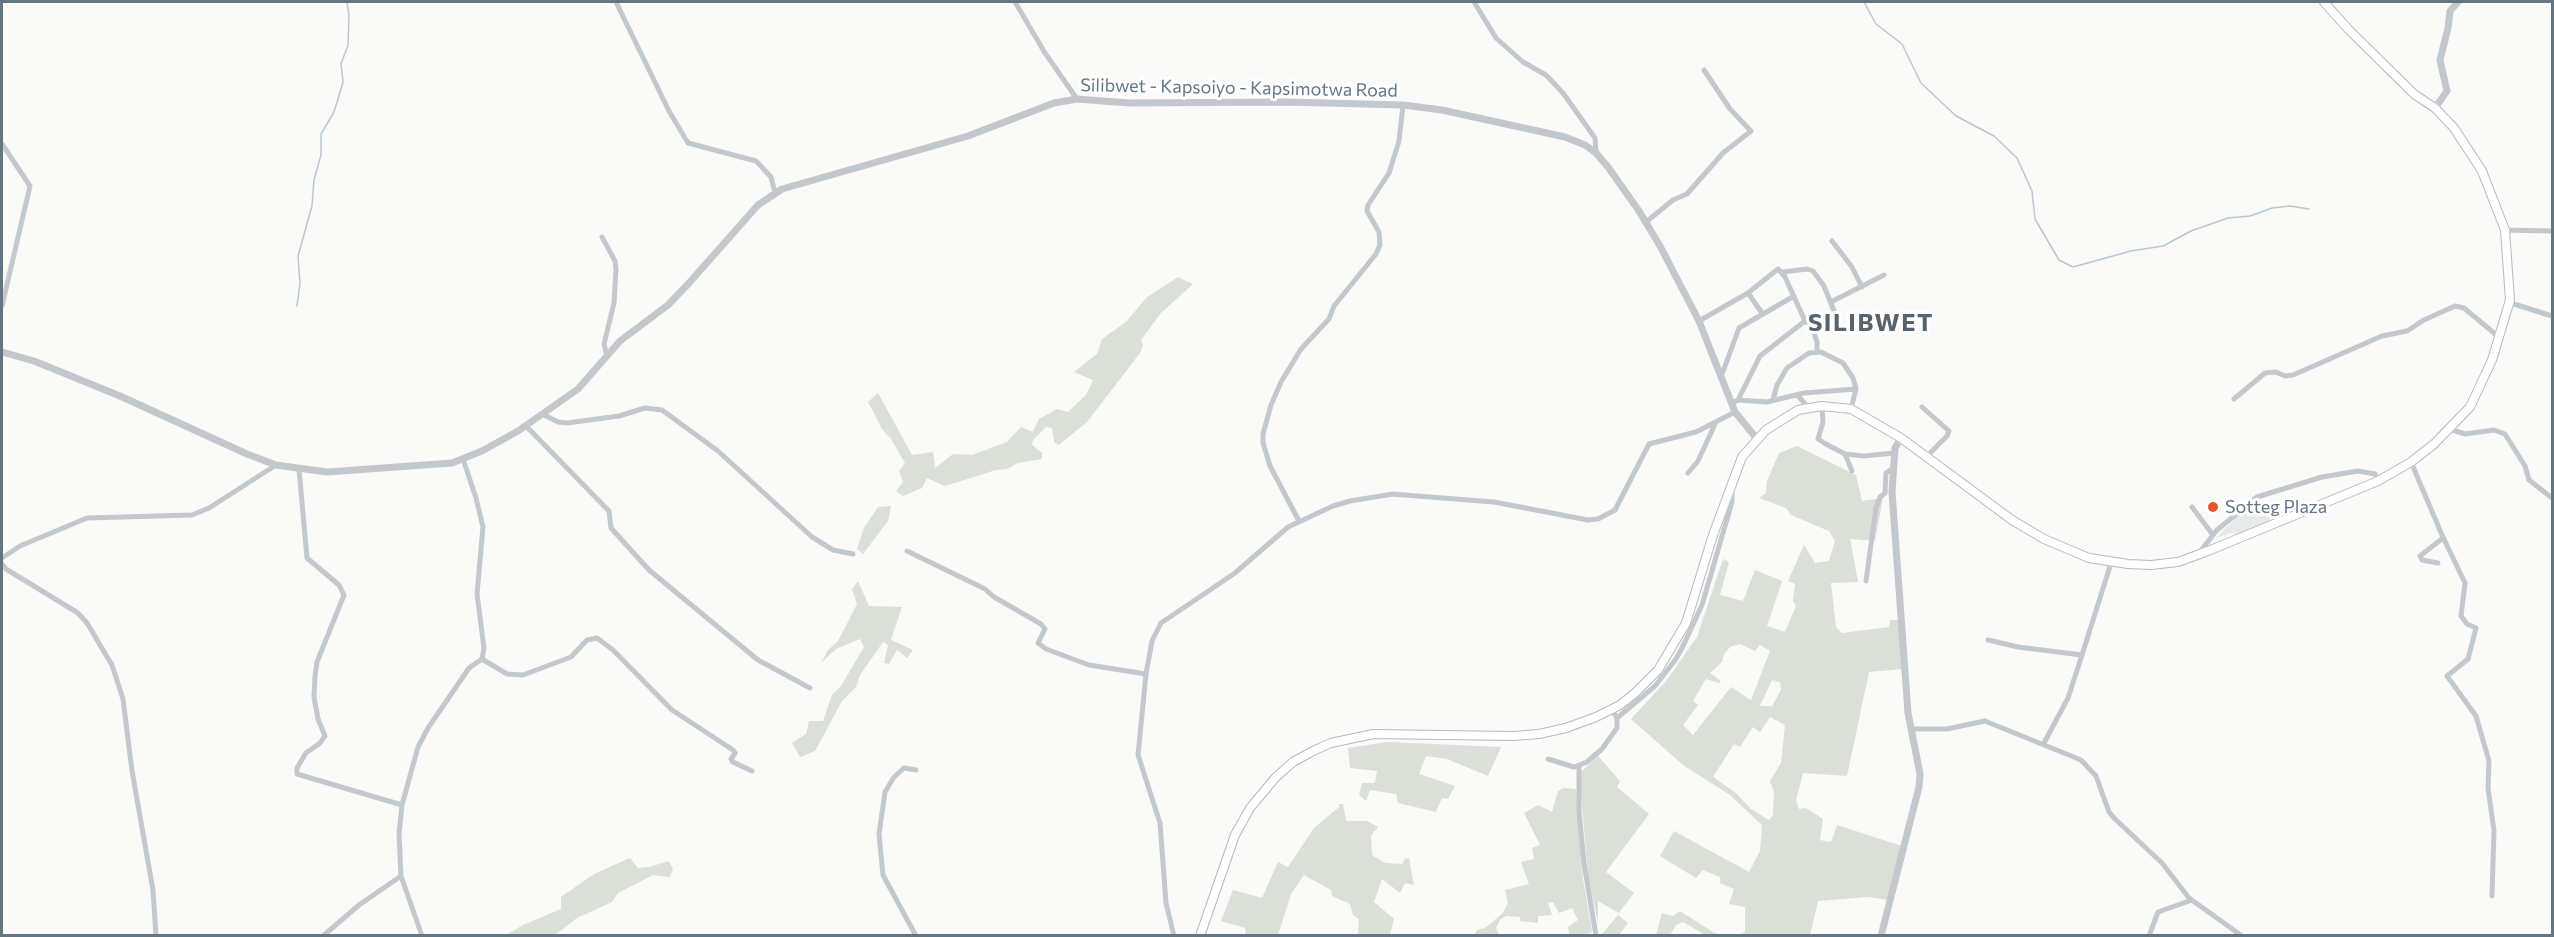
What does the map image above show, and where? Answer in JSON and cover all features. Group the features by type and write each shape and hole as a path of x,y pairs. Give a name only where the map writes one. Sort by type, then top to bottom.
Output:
{"main road":[{"path":"1200,936 1235,835 1250,808 1276,777 1293,762 1312,751 1331,742 1373,734 1533,734 1566,728 1612,710 1647,682 1669,655 1678,638 1692,604 1731,483 1742,457 1757,439 1787,415 1808,407 1851,409 1928,456 1993,506 2044,539 2074,554 2111,563 2151,565 2178,562 2378,481 2411,462 2470,407 2483,383 2500,338 2510,300 2505,230 2476,160 2435,108 2414,94 2324,2"}],"street":[{"path":"616,2 669,111 688,143 756,160 771,177 775,193"},
{"path":"1015,2 1045,53 1077,99"},
{"path":"1474,2 1496,38 1523,62 1546,75 1563,93 1594,138 1596,153"},
{"path":"2435,108 2447,91 2440,60 2450,11 2458,2"},
{"path":"1646,222 1673,200 1687,194 1723,153 1751,131 1730,109 1704,70"},
{"name":"Silibwet - Kapsoiyo - Kapsimotwa Road","path":"2,352 34,361 276,465 327,471 421,466 463,459 526,426 578,389 620,341 668,305 758,206 775,193 800,183 968,136 1054,103 1077,99 1129,103 1286,102 1402,105 1442,110 1565,137 1586,145 1596,153 1608,166 1646,222 1699,321 1721,377 1735,402 1735,412 1757,439"},
{"path":"1299,521 1270,466 1263,443 1263,434 1271,405 1292,363 1301,349 1329,319 1334,306 1376,254 1380,245 1379,232 1367,211 1368,205 1389,173 1399,141 1402,105"},
{"path":"2,144 30,186 2,306"},
{"path":"2505,230 2553,231"},
{"path":"602,237 615,261 616,269 614,303 604,344 607,356"},
{"path":"1833,241 1852,267 1862,287"},
{"path":"1699,321 1748,293 1778,269 1783,272 1805,321 1812,327 1817,342 1817,352"},
{"path":"1783,272 1813,270 1824,286 1834,311 1831,323 1812,327"},
{"path":"1832,302 1884,275"},
{"path":"1748,293 1762,314"},
{"path":"1721,377 1739,328 1794,296"},
{"path":"2510,300 2514,304 2553,315"},
{"path":"2234,399 2265,374 2276,372 2294,375 2382,336 2407,332 2424,320 2455,306 2464,308 2500,338"},
{"path":"1805,321 1761,356 1735,402 1760,403 1797,395 1856,389"},
{"path":"1773,400 1776,388 1787,368 1802,357 1817,352 1829,354 1843,363 1853,378 1856,389 1851,409"},
{"path":"1797,395 1808,407"},
{"path":"1822,406 1823,422 1818,439 1845,454 1864,456 1894,453"},
{"path":"1922,407 1949,431 1928,456"},
{"path":"544,415 558,422 567,423 619,416 645,408 662,411 718,451 812,537 833,550 854,554"},
{"path":"1174,936 1166,903 1160,823 1138,755 1146,674 1152,641 1161,623 1235,573 1279,534 1299,521 1350,501 1393,494 1494,502 1588,520 1598,519 1615,510 1649,444 1677,438 1715,424 1735,412"},
{"path":"1688,473 1698,461 1715,424"},
{"path":"526,426 609,511 611,528 649,570 758,660 810,688"},
{"path":"2449,429 2465,434 2494,430 2505,434 2525,466 2529,480 2553,498"},
{"path":"1881,936 1919,787 1920,774 1911,729 1895,549 1892,469 1894,453 1901,438"},
{"path":"1845,454 1852,471"},
{"path":"422,936 401,876 399,834 402,805 418,747 428,728 464,675 482,659 484,637 477,594 483,527 477,498 463,459"},
{"path":"2411,462 2465,583 2461,616 2467,624 2476,628 2468,659 2447,676 2476,716 2489,761 2488,788 2494,831 2492,896"},
{"path":"2,558 20,546 87,519 192,515 209,508 276,465"},
{"path":"299,469 307,558 339,585 344,595 317,662 315,676 314,697 318,719 325,736 320,744 306,753 297,768 297,774 402,805"},
{"path":"1866,581 1876,508 1880,497 1885,493 1886,472 1892,469"},
{"path":"2198,555 2213,535 2248,502 2322,477 2358,471 2375,474 2378,481"},
{"path":"1617,718 1655,686 1676,658 1695,624 1732,502 1731,483"},
{"path":"2192,507 2213,535"},
{"path":"2438,563 2422,560 2419,554 2443,538"},
{"path":"907,551 985,589 994,597 1041,624 1044,629 1038,643 1046,649 1089,665 1146,674"},
{"path":"2044,743 2068,698 2111,563"},
{"path":"2,564 6,569 78,613 87,623 107,656 119,681 153,890 156,936"},
{"path":"482,659 507,674 523,675 571,657 587,640 597,638 619,656 672,710 733,750 735,753 731,759 733,762 752,771"},
{"path":"1988,640 2018,647 2082,655"},
{"path":"1548,759 1569,767 1579,767 1612,737 1617,728 1617,718 1612,710"},
{"path":"1911,729 1947,729 1985,721 2044,743 2088,766 2096,776 2109,812 2162,863 2192,900 2242,936"},
{"path":"1579,767 1584,864 1596,936"},
{"path":"916,770 904,768 894,777 885,792 879,834 883,875 916,936"},
{"path":"323,936 359,905 401,876"},
{"path":"2149,936 2158,912 2192,900"}],"shaded area":[{"path":"1178,277 1193,284 1161,313 1141,340 1143,345 1140,353 1087,422 1059,445 1054,442 1052,428 1046,427 1033,440 1032,445 1042,453 1042,459 1018,463 1007,469 996,470 945,486 927,478 922,488 903,496 896,491 903,482 899,471 905,463 891,439 882,429 868,402 878,393 912,455 933,452 935,468 953,454 972,455 1007,442 1021,427 1033,432 1039,419 1057,409 1068,412 1086,395 1093,380 1074,372 1097,354 1102,339 1127,321 1146,298"},
{"path":"1797,446 1856,475 1862,501 1883,498 1875,541 1850,539 1858,582 1831,583 1836,627 1842,633 1889,627 1890,620 1900,620 1904,669 1869,672 1847,776 1803,773 1796,800 1799,809 1806,808 1823,819 1820,840 1831,842 1837,825 1902,846 1888,900 1868,897 1818,901 1810,935 1741,935 1745,931 1745,907 1729,904 1734,889 1720,883 1720,877 1703,870 1696,878 1660,856 1674,831 1749,872 1760,851 1762,825 1730,795 1683,765 1631,719 1666,681 1697,637 1723,559 1729,562 1720,595 1743,601 1755,570 1782,581 1767,626 1785,632 1796,606 1793,601 1795,584 1788,581 1804,545 1815,563 1829,561 1835,541 1829,531 1791,515 1786,508 1759,498 1766,493 1767,481 1779,453","holes":["1740,644 1755,651 1760,645 1770,651 1751,700 1731,687 1693,735 1683,725 1698,705 1693,701 1706,679 1719,683 1721,681 1710,673 1722,662 1724,654 1730,647","1772,680 1780,682 1781,690 1772,706 1760,706","1770,717 1785,725 1781,763 1770,781 1774,792 1773,815 1769,820 1751,809 1736,793 1713,777 1734,744 1740,747 1753,727 1760,732"]},
{"path":"2259,500 2271,522 2236,537 2234,532 2216,538 2240,513"},
{"path":"891,506 888,521 863,554 857,549 864,528 878,507"},
{"path":"858,581 869,606 902,607 891,640 913,650 907,658 897,650 889,664 884,663 888,645 883,642 860,675 856,687 842,701 815,751 800,757 792,743 806,734 809,721 823,721 832,695 841,686 864,647 860,639 836,649 821,663 828,650 838,641 857,604 852,589"},
{"path":"1387,742 1501,747 1488,776 1447,759 1426,756 1419,774 1455,786 1448,799 1442,798 1436,812 1398,803 1396,794 1370,790 1366,801 1359,795 1362,783 1375,783 1377,771 1350,768 1348,748"},
{"path":"1598,756 1620,781 1617,787 1649,814 1606,872 1634,893 1619,913 1598,901 1598,923 1588,876 1580,781 1582,771"},
{"path":"1564,788 1576,789 1583,879 1592,932 1585,935 1566,935 1569,934 1568,927 1578,920 1572,908 1559,913 1553,902 1548,903 1552,915 1538,916 1538,923 1520,921 1520,917 1506,916 1500,920 1496,928 1499,935 1474,935 1477,930 1485,928 1503,913 1508,903 1505,890 1529,884 1521,862 1534,859 1532,848 1540,845 1524,813 1538,805 1552,812 1558,791"},
{"path":"1339,804 1343,804 1346,821 1367,821 1378,827 1371,836 1372,855 1385,863 1402,864 1405,859 1409,858 1414,885 1405,883 1400,893 1382,879 1374,902 1394,919 1390,935 1358,935 1359,919 1353,915 1350,904 1332,896 1331,890 1304,875 1291,894 1278,935 1246,935 1245,928 1221,921 1233,890 1262,898 1278,862 1288,867 1314,828 1339,807"},
{"path":"630,858 638,868 669,861 673,869 670,877 653,875 618,893 612,902 577,918 555,935 506,935 561,909 561,897 594,874"},
{"path":"1680,911 1721,935 1705,935 1683,922 1676,925 1670,935 1656,935 1662,913 1673,916"},
{"path":"1618,915 1628,923 1619,935 1601,935"}],"waterway":[{"path":"297,306 300,283 298,256 312,206 314,180 321,155 321,134 334,112 343,82 341,64 348,45 347,2"},
{"path":"1864,2 1876,24 1902,44 1921,83 1956,116 1994,136 2017,158 2032,191 2035,219 2059,260 2073,267 2131,251 2163,246 2191,231 2228,218 2250,216 2272,208 2290,206 2309,209"}],"place":[{"name":"Sotteg Plaza","path":"2213,507"}],"district":[{"name":"SILIBWET","path":"1871,323"}]}
